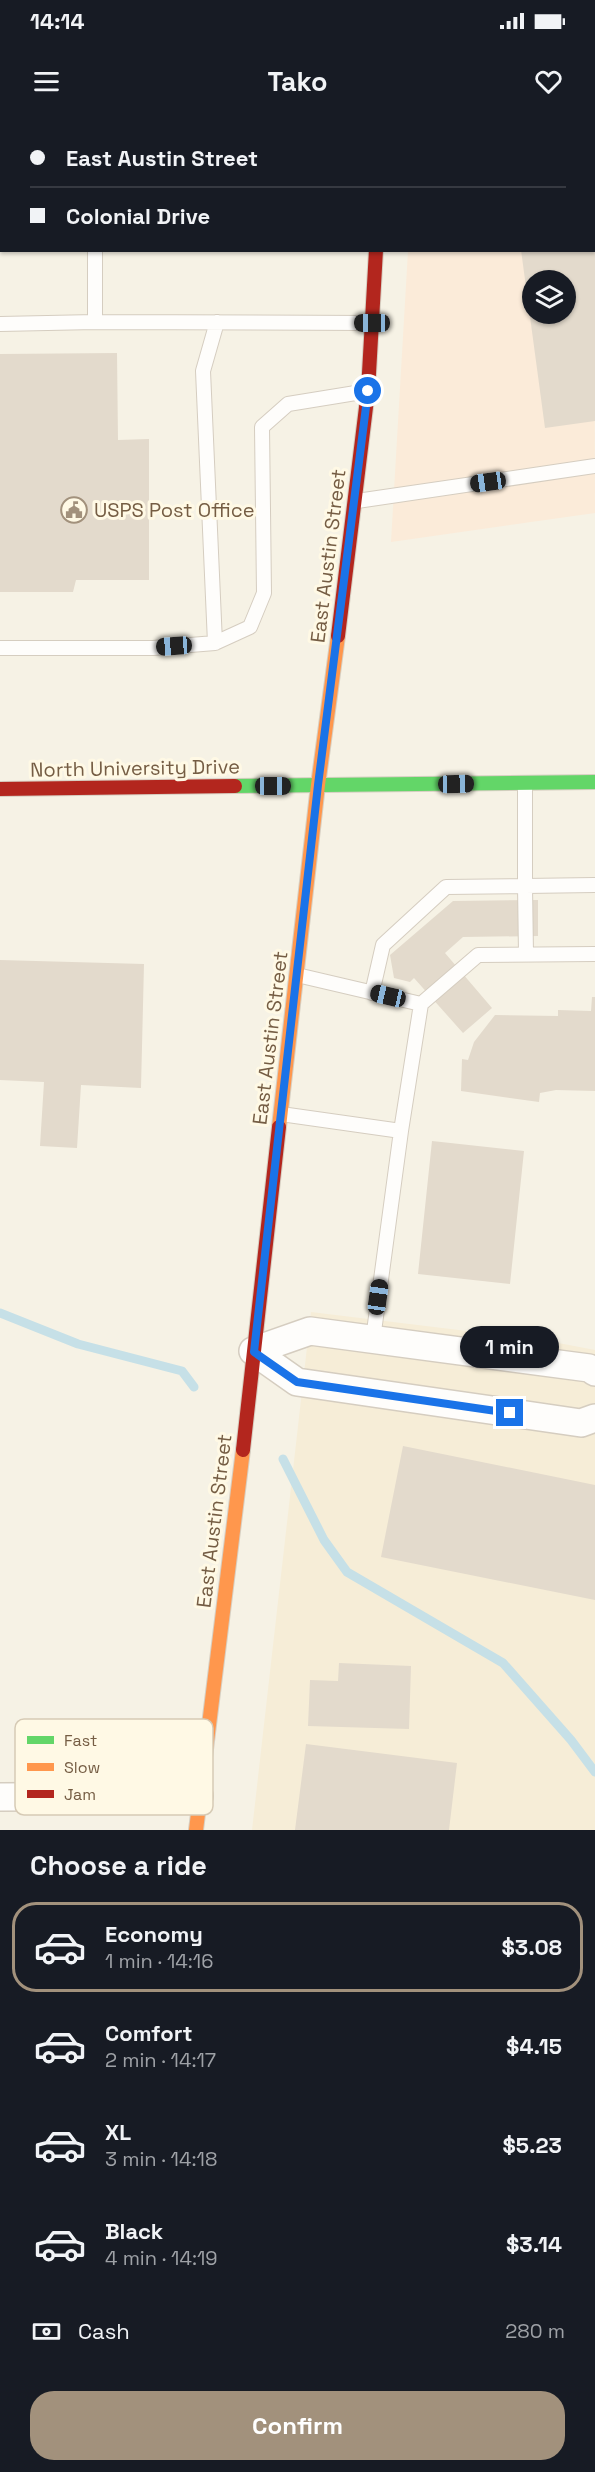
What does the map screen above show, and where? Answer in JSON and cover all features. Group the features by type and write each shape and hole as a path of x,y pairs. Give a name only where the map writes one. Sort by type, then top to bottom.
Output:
{"main road":[{"name":"East Austin Street","path":"209,1719 254,1352 318,785 356,501 368,391 376,252"},
{"name":"North University Drive","path":"0,789 595,782"},
{"name":"East Austin Street","path":"196,1830 197,1815"}],"street":[{"path":"254,1352 310,1331 589,1368 595,1372"},
{"path":"254,1352 297,1382 581,1423 595,1418"},
{"path":"0,1797 15,1797"}],"lane":[{"path":"95,252 95,322"},
{"path":"215,643 203,371 218,322"},
{"path":"0,324 372,323"},
{"path":"0,648 153,648 215,643 250,627 264,593 262,427 288,404 368,391"},
{"path":"356,501 595,466"},
{"path":"525,783 526,954"},
{"path":"372,993 383,945 446,887 595,885"},
{"path":"373,1340 401,1131 421,1004 478,955 595,954"},
{"path":"297,975 421,1004"},
{"path":"281,1114 401,1131"}],"shaded area":[{"path":"408,252 594,252 595,513 391,542"},
{"path":"311,1312 548,1341 595,1350 595,1830 252,1830"}],"building":[{"path":"521,252 595,252 595,421 545,428 531,324 576,324 576,270 524,270"},
{"name":"USPS Post Office","path":"117,353 118,440 149,439 149,580 76,580 73,592 0,592 0,354"},
{"path":"538,900 538,936 463,937 445,953 492,1008 463,1033 414,978 410,982 394,978 390,955 453,901"},
{"path":"0,960 144,964 141,1088 81,1085 77,1148 40,1146 44,1082 0,1080"},
{"path":"592,997 595,997 595,1091 556,1090 540,1093 539,1102 461,1091 462,1059 468,1060 474,1042 495,1015 558,1016 558,1010 591,1011"},
{"path":"432,1141 524,1151 510,1284 418,1274"},
{"path":"403,1446 595,1485 595,1600 381,1557"},
{"path":"339,1663 411,1666 409,1729 308,1726 310,1680 338,1681"},
{"path":"306,1744 457,1763 449,1830 295,1830"}],"waterway":[{"path":"0,1313 78,1344 182,1371 194,1387"},
{"path":"283,1459 324,1540 347,1572 503,1663 571,1740 595,1772"}],"traffic: fast":[{"path":"235,786 595,782"}],"traffic: slow":[{"path":"279,1127 318,785 338,636"},
{"path":"210,1719 243,1450"},
{"path":"196,1830 198,1815"}],"traffic: jam":[{"path":"338,636 368,391 376,252"},
{"path":"0,789 235,786"},
{"path":"243,1450 279,1127"}],"place":[{"name":"USPS Post Office","path":"74,510"}],"route":[{"path":"368,391 356,501 318,785 254,1352 297,1382 510,1413"}]}
